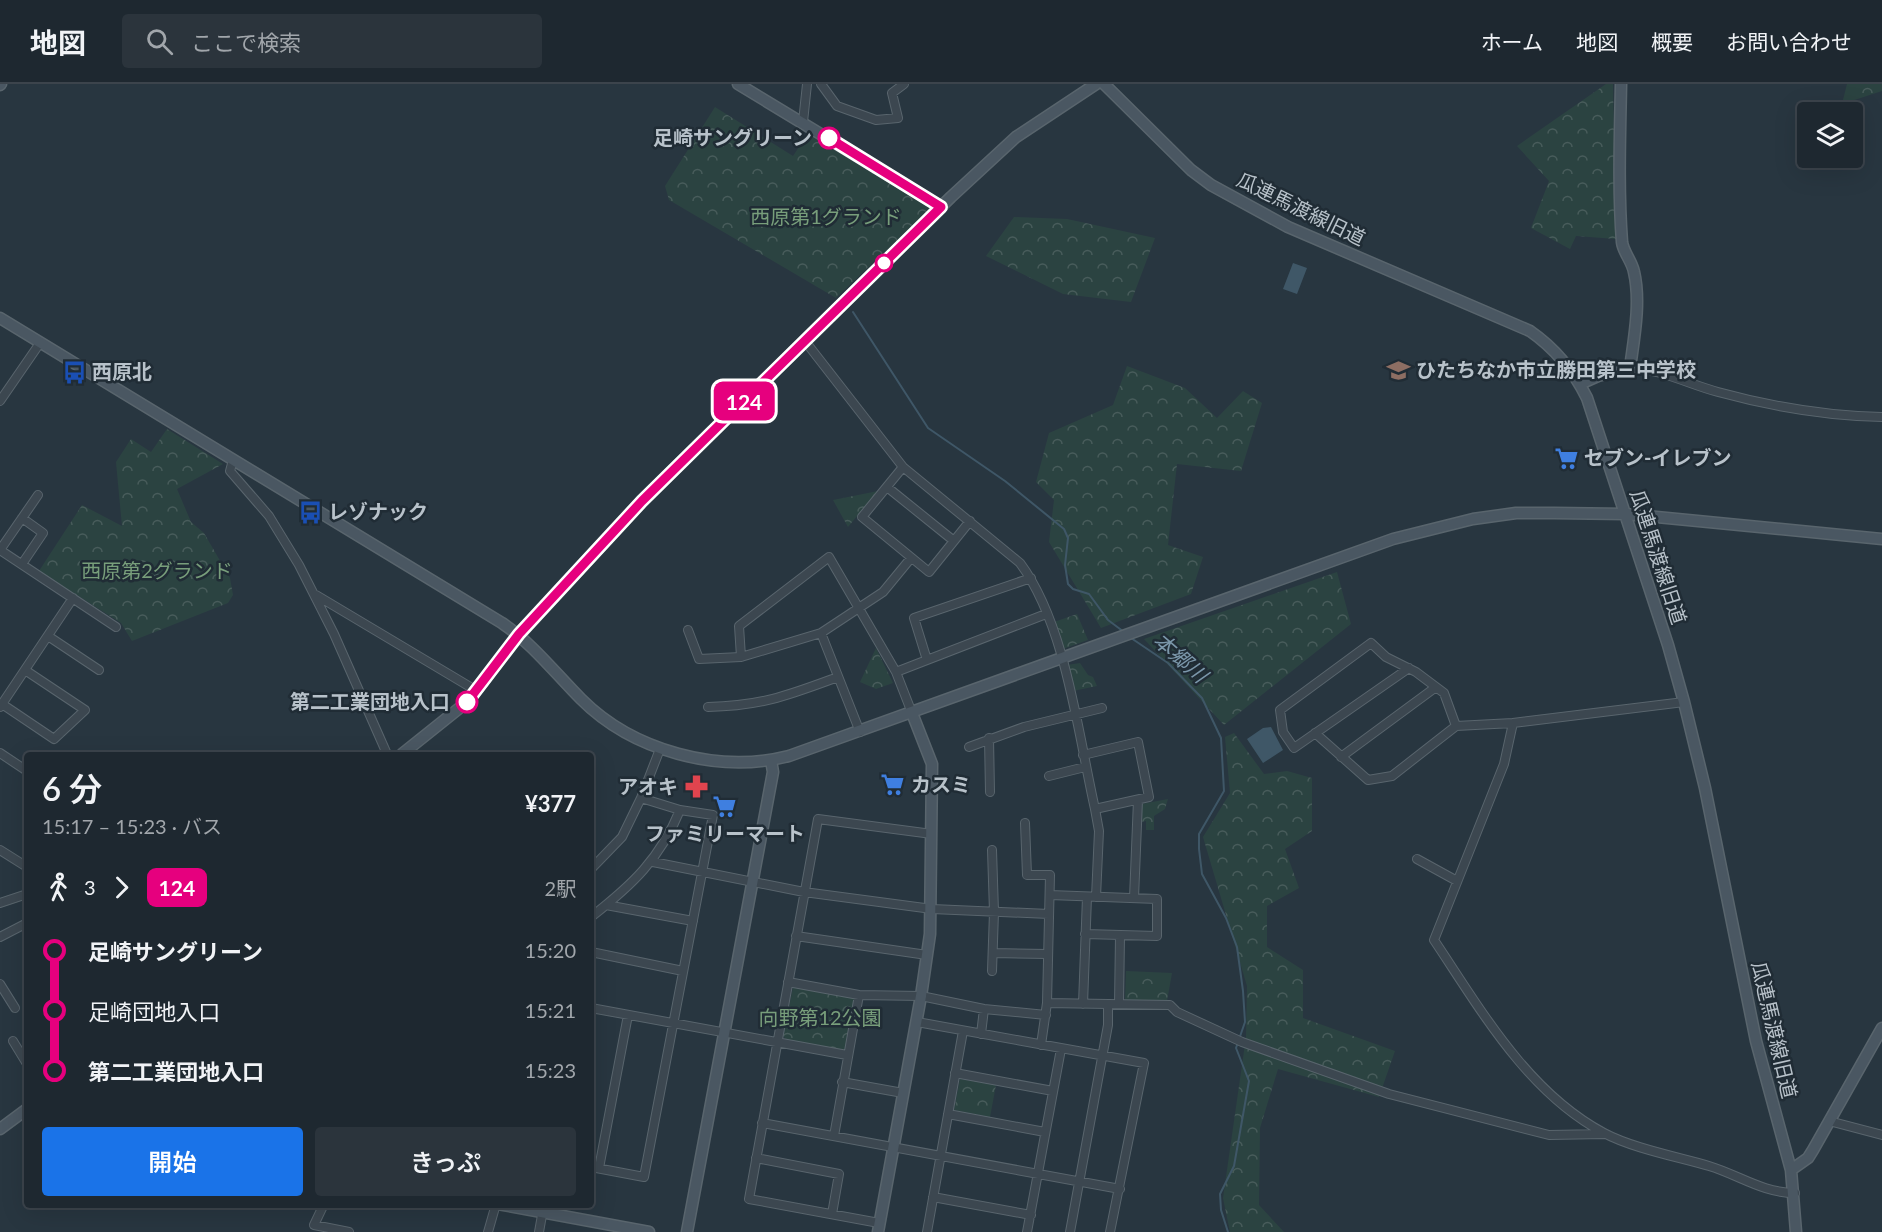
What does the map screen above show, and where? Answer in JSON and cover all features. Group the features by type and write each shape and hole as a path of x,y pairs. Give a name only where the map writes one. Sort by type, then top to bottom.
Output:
{"street":[{"path":"738,84 941,207"},
{"path":"803,122 807,87 816,84"},
{"path":"821,84 837,106 876,120 898,118 892,93 904,84"},
{"path":"404,752 477,691 519,634 667,474 941,207 1016,137 1096,84"},
{"name":"瓜連馬渡線旧道","path":"1104,84 1191,170 1211,185 1288,227 1530,332 1549,345 1580,384 1587,398 1626,513 1684,702 1756,1041 1791,1170 1795,1193 1796,1232"},
{"path":"1621,84 1622,245 1634,270 1635,284 1635,325 1630,368"},
{"path":"0,318 433,579 519,634 582,701 608,722 660,749 709,759 771,760 860,732 1393,539 1473,519 1516,513 1626,513 1882,540"},
{"path":"805,341 903,467 1020,563 1031,578 1062,659 1099,831 1092,897 1085,934 1083,1004"},
{"path":"0,401 40,343"},
{"path":"1580,384 1598,376 1630,368 1649,369 1706,389 1782,409 1882,417"},
{"path":"233,460 230,471 269,516 315,595 386,752"},
{"path":"903,467 862,517 911,558 929,572 970,521"},
{"path":"887,487 954,541"},
{"path":"38,495 0,550 116,627"},
{"path":"22,518 43,532 22,564"},
{"path":"741,657 739,626 829,557 896,672 932,764 932,834 932,909 927,954 917,1022 878,1227 832,1214 749,1199 818,819 932,834"},
{"path":"688,630 699,659 741,657 821,633 883,592 911,558"},
{"path":"927,660 914,618 1031,578"},
{"path":"315,595 477,691"},
{"path":"25,670 85,710 54,739 1,706 25,670 48,636 73,598"},
{"path":"896,672 1046,614"},
{"path":"821,633 860,732"},
{"path":"48,636 99,670"},
{"path":"1409,668 1294,748 1283,732 1280,710 1371,643 1386,657 1409,668 1444,693 1456,726"},
{"path":"708,707 747,706 774,701 838,677"},
{"path":"1341,756 1436,687"},
{"path":"1315,734 1368,780 1392,776 1456,726 1513,723 1684,702"},
{"path":"969,747 989,738 1102,708"},
{"path":"1513,723 1504,764 1434,940 1479,1009 1523,1066 1573,1113 1605,1134 1716,1168 1764,1189 1795,1193"},
{"path":"989,738 990,792"},
{"path":"1083,755 1138,742 1149,797 1095,809"},
{"path":"594,866 622,837 641,798 660,749"},
{"path":"0,753 24,769"},
{"path":"687,1232 753,882 772,772 771,760"},
{"path":"1049,776 1085,767"},
{"path":"628,1015 595,1167 644,1177 713,815 680,810 641,798"},
{"path":"1134,898 1138,800"},
{"path":"594,914 652,862 680,810"},
{"path":"1025,823 1027,875 1050,875 1047,1003 1041,1045"},
{"path":"0,850 24,865"},
{"path":"992,850 994,912 992,971"},
{"path":"1417,859 1457,881"},
{"path":"652,862 804,892 932,909 1049,914"},
{"path":"0,903 24,895"},
{"path":"1050,896 1157,899 1157,936 1085,934"},
{"path":"606,905 693,921"},
{"path":"0,937 24,925"},
{"path":"796,936 927,954"},
{"path":"1119,1004 1120,936"},
{"path":"594,953 683,971"},
{"path":"993,953 1047,954"},
{"path":"788,981 859,994 921,996 984,1009 1046,1015"},
{"path":"0,984 15,1008"},
{"path":"834,1136 859,994"},
{"path":"1047,1003 1170,1005 1177,1012 1239,1041 1389,1094 1538,1132 1571,1137 1605,1134"},
{"path":"1070,1232 1108,1025 1108,1005"},
{"path":"594,1009 847,1055"},
{"path":"981,1034 984,1009"},
{"path":"917,1022 1144,1064 1110,1232"},
{"path":"1791,1170 1808,1158 1882,1028"},
{"path":"927,1232 963,1031"},
{"path":"13,1041 24,1059"},
{"path":"1028,1232 1061,1048"},
{"path":"955,1073 1053,1091"},
{"path":"842,1082 903,1093"},
{"path":"0,1129 24,1111"},
{"path":"948,1114 1046,1132"},
{"path":"1829,1121 1882,1135"},
{"path":"762,1123 1120,1189"},
{"path":"756,1158 838,1174 832,1214"},
{"path":"933,1197 1031,1215"},
{"path":"322,1208 314,1225 349,1232"},
{"path":"488,1232 496,1208"},
{"path":"539,1232 543,1208 649,1232"}],"green space":[{"path":"1606,84 1613,84 1616,239 1576,236 1570,249 1531,228 1549,181 1517,146"},
{"path":"1847,84 1882,84 1882,91 1842,102"},
{"name":"西原第1グランド","path":"715,107 793,156 809,132 932,207 836,298 669,200 665,186"},
{"path":"1014,217 1067,219 1155,238 1131,302 1063,294 986,256"},
{"path":"1127,366 1185,388 1217,418 1243,391 1262,403 1241,471 1177,464 1168,545 1203,557 1191,594 1101,628 1049,542 1054,500 1036,482 1049,433 1113,405"},
{"name":"西原第2グランド","path":"167,429 223,464 177,489 191,522 204,533 230,578 233,595 228,603 132,641 121,623 39,571 82,505 122,526 116,462 131,439 151,452"},
{"path":"878,491 848,527 833,500"},
{"path":"1337,572 1351,624 1224,725 1144,639"},
{"path":"1077,614 1088,640 1063,649 1054,622"},
{"path":"876,648 893,683 876,689 860,682"},
{"path":"1080,663 1088,675 1093,677 1097,686 1073,691 1067,665"},
{"path":"1234,733 1264,774 1287,771 1312,778 1312,831 1285,849 1299,888 1267,906 1267,947 1303,970 1303,1018 1395,1051 1379,1097 1278,1069 1260,1128 1259,1205 1284,1232 1230,1232 1223,1198 1246,1037 1247,986 1203,837 1230,793 1225,737"},
{"path":"1168,799 1165,809 1154,816 1154,830 1146,830 1146,821 1141,822 1142,804"},
{"path":"1126,971 1172,973 1167,1001 1125,1000"},
{"name":"向野第12公園","path":"797,986 853,997 856,1001 846,1049 786,1040 783,1035 793,988"},
{"path":"960,1079 996,1085 990,1117 954,1110"}],"water":[{"path":"1293,263 1307,268 1297,294 1283,289"},
{"path":"1271,727 1283,750 1263,763 1247,739 1263,728"}],"waterway":[{"name":"本郷川","path":"853,312 928,428 1005,481 1064,529 1068,538 1065,565 1068,584 1073,589 1089,594 1108,620 1124,632"},
{"name":"本郷川","path":"1131,638 1168,663 1202,698 1221,738 1224,791 1199,834 1199,849 1202,874 1226,918 1237,947 1243,991 1245,1022 1236,1048 1249,1081 1234,1166 1220,1194 1221,1210 1228,1232"}],"bus line":[{"name":"124","path":"467,702 480,689 519,634 667,474 941,207 829,138"}],"place":[{"name":"足崎サングリーン","path":"829,138"},
{"name":"ひたちなか市立勝田第三中学校","path":"1398,370"},
{"name":"西原北","path":"74,372"},
{"name":"セブン-イレブン","path":"1566,458"},
{"name":"レゾナック","path":"310,512"},
{"name":"第二工業団地入口","path":"467,702"},
{"name":"カスミ","path":"893,785"},
{"name":"アオキ","path":"696,787"},
{"name":"ファミリーマート","path":"725,807"}]}
